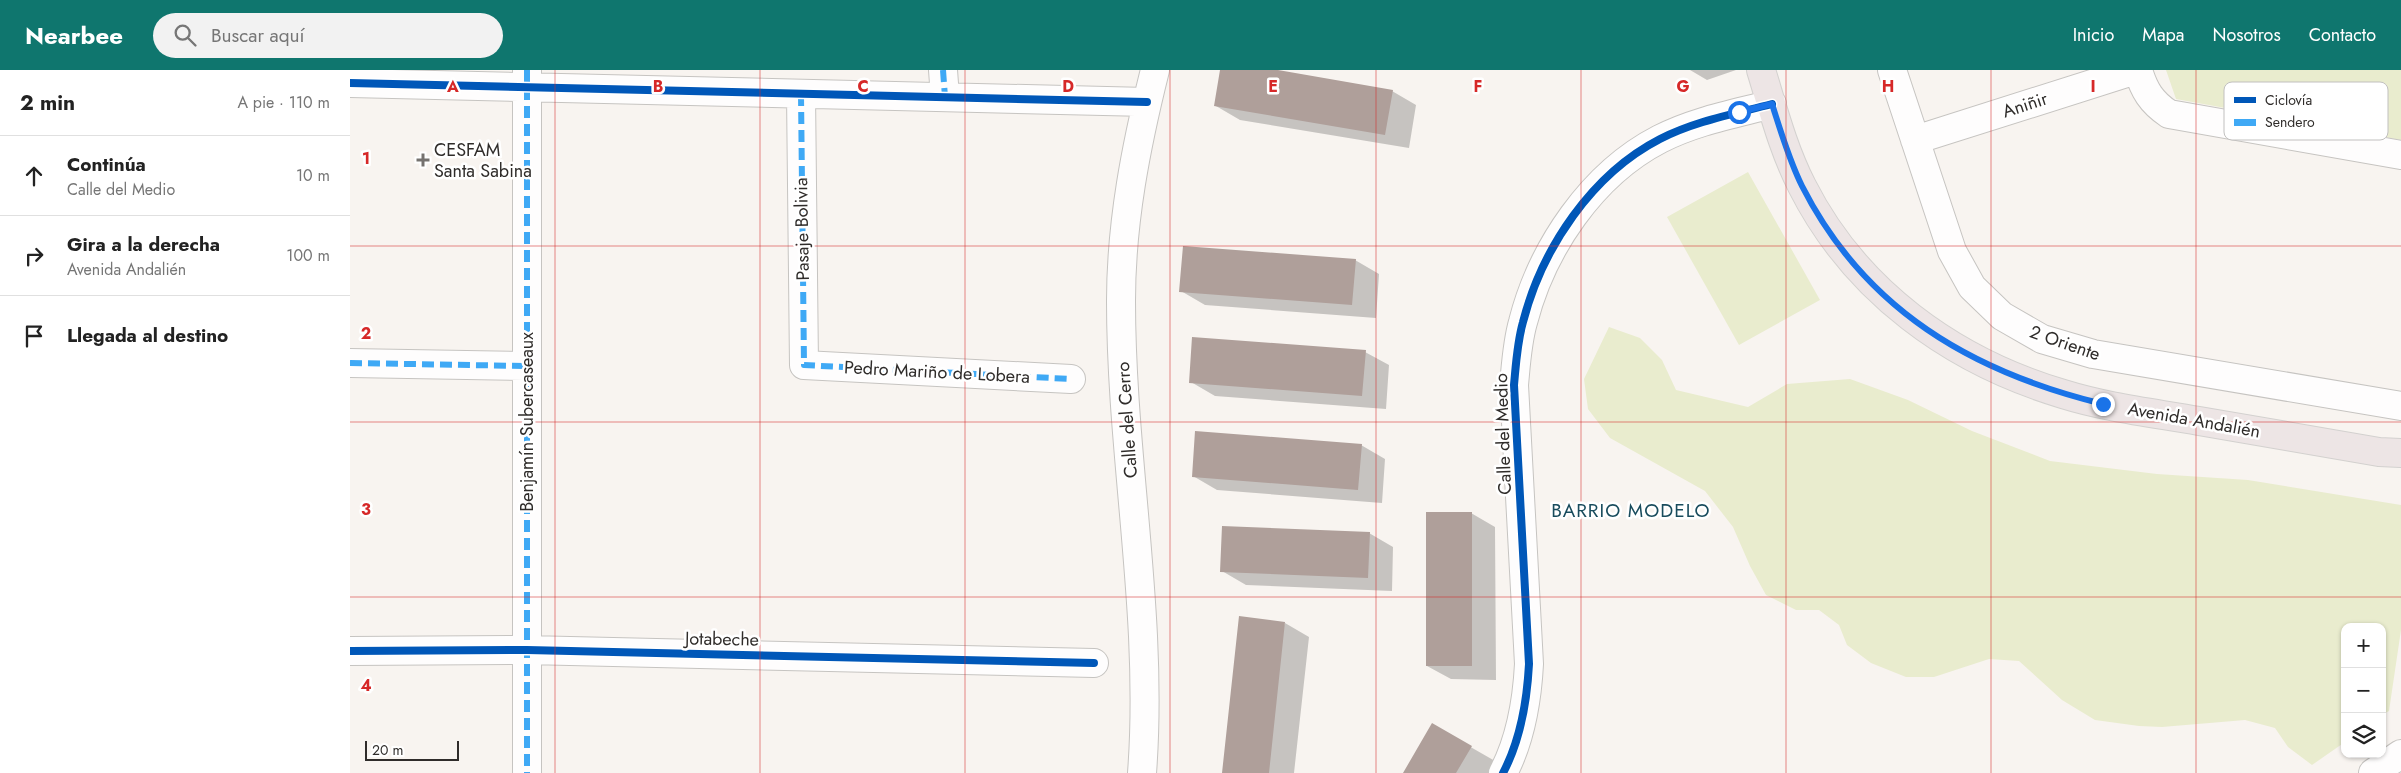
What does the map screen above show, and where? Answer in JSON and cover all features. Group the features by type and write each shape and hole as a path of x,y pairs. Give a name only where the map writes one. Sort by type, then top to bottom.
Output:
{"main road":[{"name":"Avenida Andalién","path":"1761,70 1788,157 1802,186 1835,241 1878,290 1903,312 1960,352 2028,383 2103,404 2379,452 2401,453"}],"street":[{"path":"943,70 945,97"},
{"name":"Calle del Cerro","path":"1142,773 1146,664 1126,430 1121,300 1126,210 1135,156 1155,70"},
{"name":"2 Oriente","path":"1892,70 1944,230 1961,269 1972,287 1987,302 2021,328 2066,348 2128,362 2401,406"},
{"path":"2137,70 2144,88 2157,106 2169,114 2224,124"},
{"name":"Aniñir","path":"1915,140 2137,70"},
{"path":"350,83 527,78 801,94 1147,102"},
{"name":"Benjamín Subercaseaux","path":"527,78 527,773"},
{"name":"Pasaje Bolivia","path":"801,94 804,365"},
{"name":"Calle del Medio","path":"1503,773 1522,723 1528,684 1529,664 1514,385 1523,322 1532,292 1546,260 1578,210 1611,173 1634,154 1690,126 1772,104"},
{"path":"2315,140 2401,155"},
{"path":"350,363 527,366"},
{"name":"Pedro Mariño de Lobera","path":"804,365 1071,379"},
{"name":"Jotabeche","path":"350,651 527,650 1094,663"},
{"path":"2373,773 2401,754"}],"green space":[{"path":"2166,70 2401,70 2401,140 2388,138 2388,82 2224,82 2224,108 2176,99"},
{"path":"1748,172 1820,300 1739,345 1667,217"},
{"path":"1609,327 1640,338 1662,360 1676,390 1748,407 1787,384 1850,379 1908,400 1972,431 2050,461 2157,474 2248,480 2401,505 2401,630 2389,711 2386,713 2386,623 2341,623 2341,745 2312,765 2288,747 2275,728 2245,720 2162,727 2095,720 2062,700 2019,661 1989,659 1934,677 1906,677 1871,663 1847,645 1839,625 1819,610 1796,610 1766,595 1750,566 1733,527 1705,491 1610,438 1588,409 1584,379"}],"building":[{"path":"1220,70 1278,70 1393,90 1385,135 1214,106"},
{"path":"1183,246 1356,259 1352,305 1179,292"},
{"path":"1192,337 1366,350 1362,396 1189,383"},
{"path":"1195,431 1362,444 1358,490 1192,477"},
{"path":"1426,512 1472,512 1472,666 1426,666"},
{"path":"1222,526 1370,532 1368,578 1220,572"},
{"path":"1239,616 1285,622 1269,773 1222,773"},
{"path":"1432,723 1472,746 1456,773 1403,773"}],"marked path":[{"path":"527,70 527,773"},
{"path":"943,70 945,97"},
{"path":"801,94 804,365 1071,379"},
{"path":"350,363 527,366"}],"cycle path":[{"path":"350,83 1147,102"},
{"path":"1503,773 1519,734 1527,692 1529,664 1514,385 1519,338 1532,294 1543,267 1573,216 1592,193 1635,154 1660,139 1687,127 1772,104"},
{"path":"350,651 527,650 1094,663"}],"place":[{"name":"CESFAM Santa Sabina","path":"423,160"}],"district":[{"name":"BARRIO MODELO","path":"1631,510"}],"route":[{"path":"1739,112 1772,104 1788,157 1817,214 1835,241 1856,266 1878,290 1903,312 1960,352 1994,369 2065,395 2103,404"}]}
